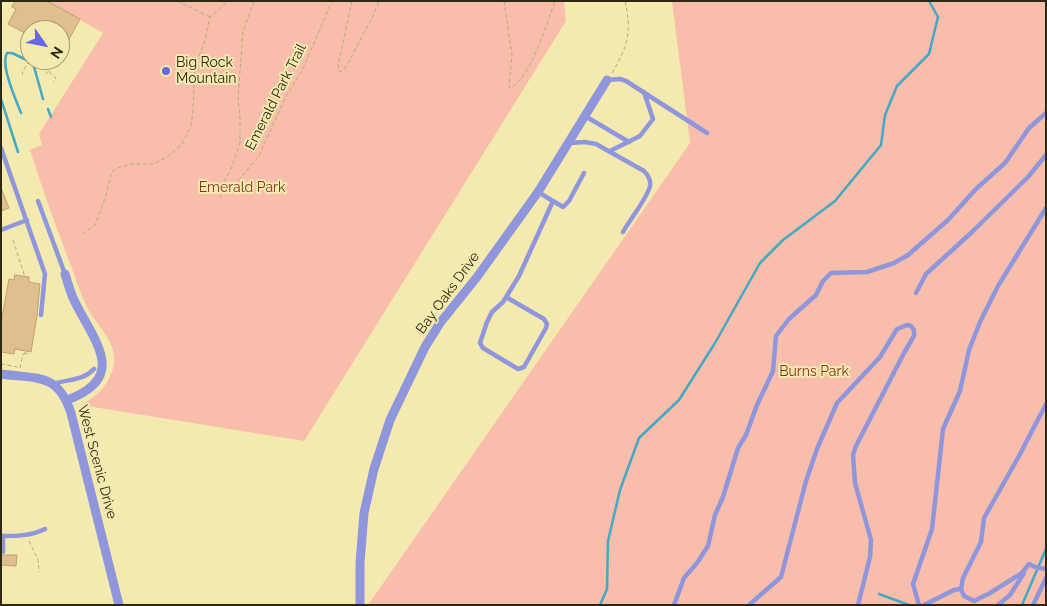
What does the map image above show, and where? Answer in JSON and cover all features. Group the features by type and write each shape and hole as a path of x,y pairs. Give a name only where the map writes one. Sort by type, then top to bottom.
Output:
{"street":[{"name":"Bay Oaks Drive","path":"360,605 360,563 364,513 374,469 390,420 440,323 477,277 538,192 607,80"},
{"path":"65,274 73,298 100,347 103,361 100,372 90,388 80,395 67,400"},
{"path":"1,374 47,380 54,384"},
{"name":"West Scenic Drive","path":"54,384 67,400 119,605"}],"lane":[{"path":"607,80 620,79 626,81 707,133"},
{"path":"610,152 640,136 653,119 644,92"},
{"path":"674,605 684,578 708,546 715,515 723,497 738,448 746,435 757,405 773,371 776,336 782,328 798,310 812,299 826,276 831,273 867,272 894,263 908,255 942,225 976,189 1005,163 1029,128 1046,114"},
{"path":"585,116 629,142"},
{"path":"568,143 585,142 596,144 644,171 649,176 651,184 648,192 623,232"},
{"path":"1,148 45,274 41,315"},
{"path":"916,292 926,274 1028,177 1046,154"},
{"path":"538,192 563,206 569,201 584,173"},
{"path":"38,200 65,274"},
{"path":"506,297 544,320 547,324 524,367 521,369 483,348 480,343 486,322 506,297 518,276 553,201"},
{"path":"919,605 913,584 932,529 943,429 960,391 969,350 980,322 998,286 1046,208"},
{"path":"1,230 27,220"},
{"path":"749,605 781,577 806,481 817,449 837,403 880,357 897,329 907,325 911,326 914,330 914,336 853,455 855,483 871,540 870,557 858,605"},
{"path":"54,384 79,379 94,369"},
{"path":"1046,404 984,518 981,542 963,578 961,589 964,596 974,601 1022,573 1029,564 1046,569"},
{"path":"3,552 2,536 20,536 38,533 45,529"},
{"path":"998,605 1010,595 1025,569"},
{"path":"1033,605 1046,578"},
{"path":"924,605 954,590 961,589"}],"path":[{"path":"176,1 210,17"},
{"path":"83,234 95,224 106,196 111,173 117,168 130,164 153,164 167,157 182,144 191,126 194,109 195,65 204,44 210,17 228,1"},
{"name":"Emerald Park Trail","path":"254,1 243,32 238,97 240,143 231,169 219,192 220,197 232,188 259,156 286,96 302,71 332,1"},
{"path":"352,1 338,66 340,72 346,67 379,1"},
{"path":"504,1 512,55 510,88 520,80 530,65 548,26 555,1"},
{"path":"607,80 620,58 628,39 629,20 625,1"},
{"path":"23,76 24,70"},
{"path":"46,74 48,72 56,78 53,82"},
{"path":"14,240 25,277"},
{"path":"20,372 23,354 28,354 23,352"},
{"path":"1,364 20,367"},
{"path":"20,536 30,542 38,560 39,572"}],"green space":[{"name":"Emerald Park","path":"47,1 564,1 566,21 304,441 81,405 99,393 108,381 113,368 113,353 108,339 91,314 82,296 30,150 42,145 39,134 103,33"},
{"name":"Burns Park","path":"672,1 1046,1 1046,605 368,605 690,143"}],"building":[{"path":"15,1 47,1 80,19 70,38 70,20 20,20 20,31 8,24 16,9 12,7"},
{"path":"1,188 9,208 1,211"},
{"path":"15,275 29,277 29,282 40,284 31,352 15,349 14,354 1,352 1,323 9,279 14,280"},
{"path":"17,555 16,566 1,565 1,556"}],"waterway":[{"path":"600,605 607,589 608,541 620,490 639,438 679,400 715,343 760,263 783,240 835,201 881,145 885,115 897,86 929,54 938,17 929,1"},
{"path":"21,113 7,74 5,58 7,53 12,53 33,63 43,99"},
{"path":"1,99 18,152"},
{"path":"48,109 51,117"},
{"path":"1022,605 1046,549"},
{"path":"879,594 909,605"}],"place":[{"name":"Big Rock Mountain","path":"166,71"}]}
